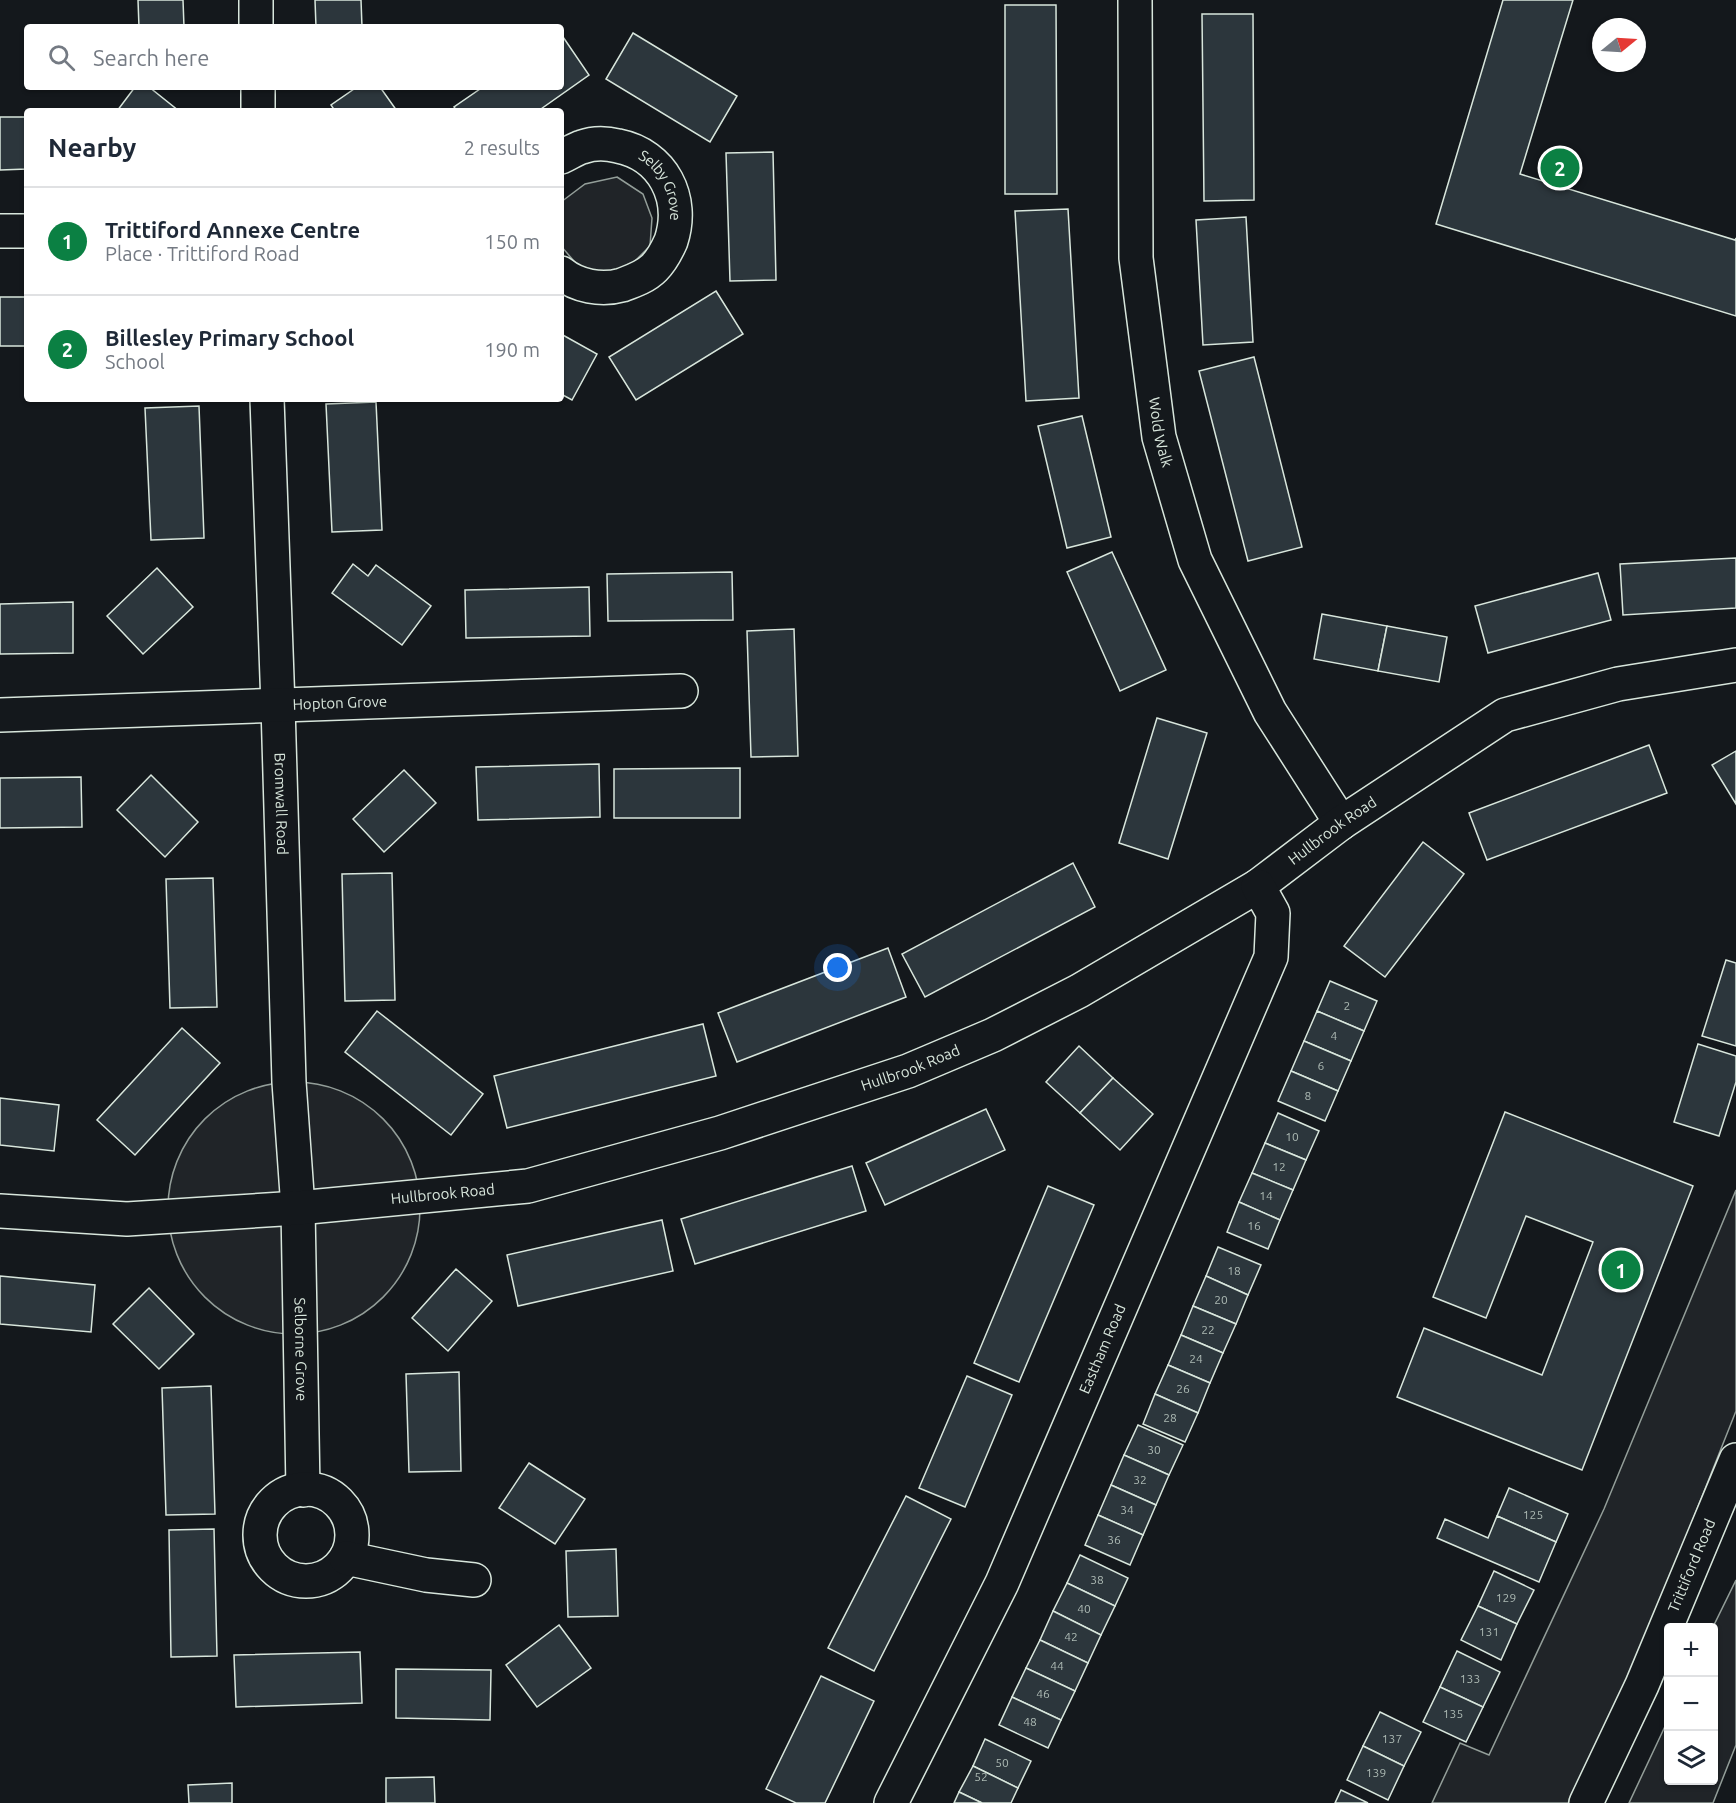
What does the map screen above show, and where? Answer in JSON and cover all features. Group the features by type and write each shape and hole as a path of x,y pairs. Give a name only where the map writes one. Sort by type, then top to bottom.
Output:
{"street":[{"path":"256,0 256,24"},
{"name":"Wold Walk","path":"1135,0 1136,258 1159,437 1195,560 1270,712 1341,823"},
{"path":"258,90 258,108"},
{"name":"Selby Grove","path":"564,156 582,147 606,143 630,148 651,161 667,180 675,204 675,227 668,249 655,268 636,281 613,288 590,287 564,276"},
{"path":"0,231 24,231"},
{"name":"Bromwall Road","path":"267,402 289,1082 298,1208"},
{"name":"Hullbrook Road","path":"0,1211 127,1219 298,1208 528,1186 720,1133 908,1071 993,1035 1079,991 1258,886 1341,823 1505,715 1618,684 1736,665"},
{"name":"Hopton Grove","path":"0,715 681,691"},
{"name":"Eastham Road","path":"891,1803 1002,1583 1271,957 1273,913 1258,886"},
{"name":"Selborne Grove","path":"298,1208 303,1490"},
{"name":"Trittiford Road","path":"1586,1803 1642,1684 1736,1460"},
{"path":"303,1490 317,1491 330,1496 341,1505 352,1531 351,1545 346,1558 336,1570 323,1578 307,1581 292,1579 278,1572 268,1560 262,1545 261,1530 265,1515 275,1502 288,1493 303,1490"},
{"path":"346,1558 426,1575 474,1580"}],"shaded area":[{"path":"617,177 643,194 652,218 650,246 628,268 604,273 579,267 564,250 564,200 585,184"},
{"path":"294,1082 331,1087 364,1103 383,1119 399,1138 415,1171 420,1208 415,1245 399,1278 383,1297 364,1313 331,1329 294,1334 257,1329 224,1313 205,1297 189,1278 173,1245 168,1208 173,1171 189,1138 205,1119 224,1103 257,1087"},
{"path":"1736,1190 1736,1411 1632,1673 1568,1803 1432,1803 1460,1743 1489,1755 1604,1509"},
{"path":"1736,1580 1736,1745 1713,1803 1629,1803 1664,1729 1664,1785 1718,1785 1718,1623 1715,1623"}],"building":[{"path":"138,0 183,0 184,24 139,24"},
{"path":"315,0 361,0 362,24 316,24"},
{"path":"1503,0 1573,0 1520,174 1735,240 1736,238 1736,316 1436,224"},
{"path":"1005,5 1056,5 1057,194 1005,194"},
{"path":"1202,14 1253,14 1254,200 1204,201"},
{"path":"633,33 737,96 710,142 606,79"},
{"path":"564,38 589,75 542,108 454,107 479,90 564,90"},
{"path":"133,90 153,90 175,108 119,108"},
{"path":"353,90 382,90 395,108 333,108 331,105"},
{"path":"0,117 24,117 24,169 0,170"},
{"path":"773,152 776,280 730,281 726,153"},
{"path":"1068,209 1079,398 1026,401 1015,211"},
{"path":"1246,217 1253,342 1203,345 1196,220"},
{"path":"716,291 743,334 636,400 609,357"},
{"path":"0,297 24,297 24,346 0,346"},
{"path":"564,336 597,354 572,400 564,396"},
{"path":"1254,357 1302,547 1248,561 1199,371"},
{"path":"376,402 382,530 332,532 326,404"},
{"path":"199,406 204,538 151,540 145,408"},
{"path":"1082,416 1111,537 1067,548 1038,426"},
{"path":"1112,552 1166,670 1120,691 1067,572"},
{"path":"1736,558 1736,608 1623,615 1620,564"},
{"path":"353,564 368,576 376,565 431,606 402,645 332,593"},
{"path":"157,568 193,607 143,654 107,616"},
{"path":"732,572 733,620 608,621 607,574"},
{"path":"1598,573 1611,620 1488,653 1475,606"},
{"path":"589,587 590,636 466,638 465,590"},
{"path":"73,602 73,653 0,654 0,604"},
{"path":"1322,614 1387,626 1378,671 1314,659"},
{"path":"1387,626 1447,637 1439,682 1378,671"},
{"path":"794,629 798,756 751,757 747,631"},
{"path":"1157,718 1207,733 1168,859 1119,843"},
{"path":"1649,745 1667,793 1487,860 1469,813"},
{"path":"1736,751 1736,804 1712,765"},
{"path":"599,764 600,817 478,820 476,767"},
{"path":"740,768 740,818 614,818 614,769"},
{"path":"404,770 436,803 384,852 353,819"},
{"path":"151,775 198,822 165,857 117,810"},
{"path":"81,777 82,827 0,828 0,778"},
{"path":"1423,842 1464,874 1385,977 1344,946"},
{"path":"1073,863 1095,907 925,997 902,954"},
{"path":"392,873 395,1000 345,1001 342,874"},
{"path":"213,878 217,1007 170,1008 166,879"},
{"path":"888,948 906,997 737,1062 718,1013"},
{"path":"1726,960 1736,963 1736,1046 1702,1036"},
{"path":"1330,981 1377,1001 1364,1031 1317,1011"},
{"path":"377,1011 483,1094 451,1135 345,1052"},
{"path":"1317,1011 1364,1031 1351,1061 1304,1041"},
{"path":"703,1024 716,1076 507,1128 494,1076"},
{"path":"182,1028 220,1063 135,1155 97,1120"},
{"path":"1304,1041 1351,1061 1338,1091 1291,1071"},
{"path":"1698,1044 1736,1056 1736,1082 1719,1136 1674,1122"},
{"path":"1079,1046 1113,1078 1080,1113 1046,1082"},
{"path":"1291,1071 1338,1091 1325,1121 1278,1101"},
{"path":"1113,1078 1153,1114 1120,1150 1080,1113"},
{"path":"0,1098 59,1105 54,1151 0,1145"},
{"path":"986,1109 1005,1150 885,1205 866,1163"},
{"path":"1505,1112 1693,1186 1582,1470 1397,1397 1424,1328 1542,1375 1593,1242 1526,1216 1486,1318 1433,1297"},
{"path":"1278,1113 1319,1131 1306,1160 1265,1143"},
{"path":"1265,1143 1306,1160 1293,1190 1252,1173"},
{"path":"852,1166 866,1211 695,1264 681,1219"},
{"path":"1252,1173 1293,1190 1280,1220 1239,1202"},
{"path":"1048,1186 1094,1205 1019,1382 974,1363"},
{"path":"1239,1202 1280,1220 1268,1249 1227,1232"},
{"path":"662,1220 673,1271 518,1306 507,1255"},
{"path":"1218,1247 1261,1265 1248,1295 1206,1276"},
{"path":"456,1269 492,1301 448,1351 412,1318"},
{"path":"0,1276 95,1285 91,1332 0,1324"},
{"path":"1206,1276 1248,1295 1236,1324 1193,1306"},
{"path":"149,1288 194,1334 159,1369 113,1324"},
{"path":"1193,1306 1236,1324 1223,1353 1181,1335"},
{"path":"1181,1335 1223,1353 1210,1383 1168,1365"},
{"path":"1168,1365 1210,1383 1198,1413 1155,1394"},
{"path":"459,1372 461,1471 409,1472 406,1374"},
{"path":"967,1376 1012,1395 965,1507 919,1488"},
{"path":"211,1386 215,1514 166,1515 162,1388"},
{"path":"1155,1394 1198,1413 1185,1442 1143,1424"},
{"path":"1138,1425 1183,1445 1169,1475 1124,1455"},
{"path":"1124,1455 1169,1475 1156,1505 1111,1485"},
{"path":"529,1463 585,1499 555,1544 499,1508"},
{"path":"1111,1485 1156,1505 1143,1535 1098,1515"},
{"path":"1509,1488 1568,1514 1556,1542 1497,1516"},
{"path":"906,1496 951,1519 874,1671 828,1648"},
{"path":"1098,1515 1143,1535 1130,1565 1085,1545"},
{"path":"1497,1516 1556,1542 1539,1582 1437,1538 1445,1519 1488,1538"},
{"path":"214,1529 217,1656 171,1657 169,1530"},
{"path":"616,1549 618,1616 568,1617 566,1551"},
{"path":"1080,1555 1128,1578 1115,1606 1067,1583"},
{"path":"1494,1571 1534,1590 1517,1624 1478,1606"},
{"path":"1067,1583 1115,1606 1101,1635 1053,1611"},
{"path":"1478,1606 1517,1624 1501,1660 1461,1640"},
{"path":"1053,1611 1101,1635 1088,1663 1040,1640"},
{"path":"559,1625 591,1668 537,1707 506,1665"},
{"path":"1040,1640 1088,1663 1075,1691 1026,1668"},
{"path":"1457,1651 1500,1672 1483,1707 1440,1687"},
{"path":"360,1652 362,1703 236,1707 234,1655"},
{"path":"1026,1668 1075,1691 1061,1720 1012,1697"},
{"path":"396,1669 491,1670 490,1720 396,1718"},
{"path":"821,1676 874,1701 825,1803 796,1803 766,1789"},
{"path":"1440,1687 1483,1707 1466,1742 1423,1722"},
{"path":"1012,1697 1061,1720 1048,1748 999,1725"},
{"path":"1380,1712 1421,1732 1404,1766 1363,1746"},
{"path":"985,1739 1031,1761 1018,1788 973,1766"},
{"path":"1363,1746 1404,1766 1388,1800 1347,1780"},
{"path":"973,1766 1018,1788 1011,1803 982,1803 959,1792"},
{"path":"434,1777 435,1803 386,1803 386,1778"},
{"path":"232,1783 232,1803 189,1803 188,1785"},
{"path":"1341,1790 1368,1803 1335,1803"},
{"path":"959,1792 982,1803 954,1803"}],"place":[{"name":"Billesley Primary School","path":"1560,168"},
{"name":"Trittiford Annexe Centre","path":"1621,1270"}]}
